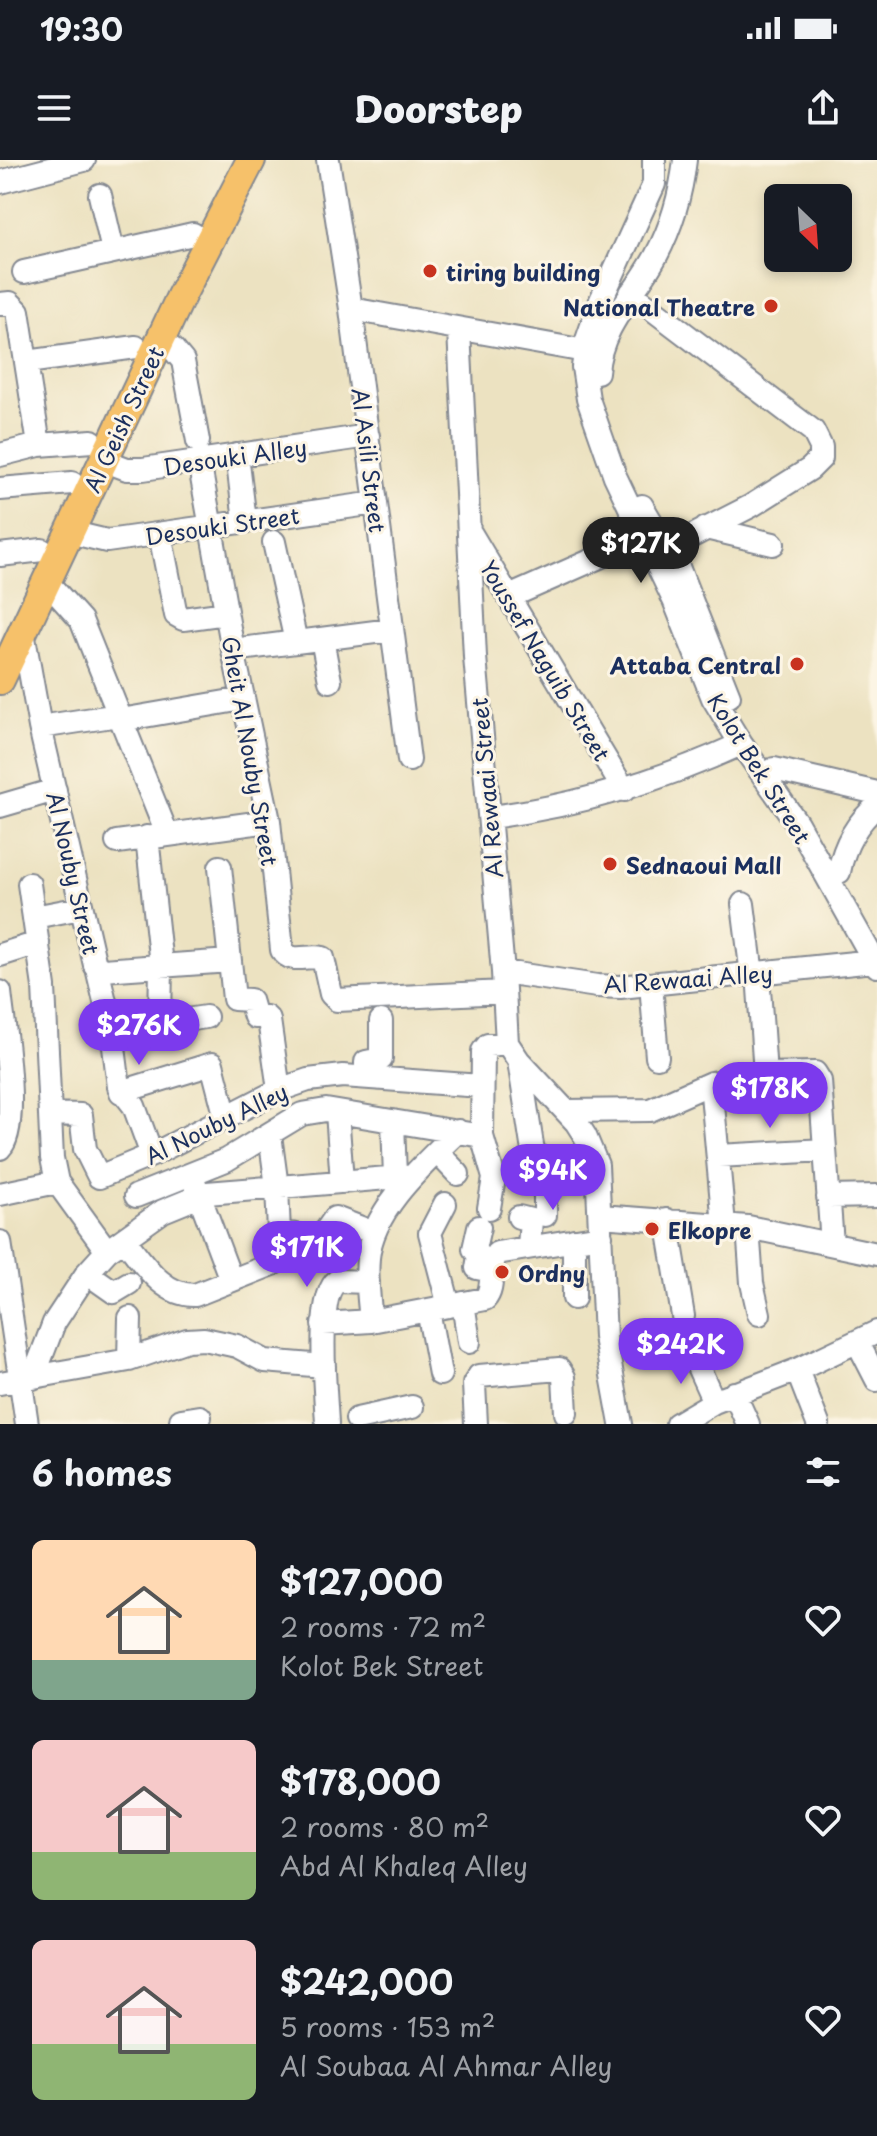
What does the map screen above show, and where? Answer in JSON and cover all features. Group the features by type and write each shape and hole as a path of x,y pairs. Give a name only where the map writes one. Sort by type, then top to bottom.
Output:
{"main road":[{"name":"Al Geish Street","path":"0,680 69,532 97,450 147,345 193,234 234,160"},
{"name":"Al Geish Street","path":"147,345 204,249 251,160"},
{"name":"Al Geish Street","path":"0,648 72,483 97,450"}],"street":[{"path":"0,182 81,160"},
{"name":"Al Asili Street","path":"328,160 351,309 409,760"},
{"name":"Kolot Bek Street","path":"654,160 654,184 601,300 585,351 583,367 588,399 615,476 691,596 729,696 797,823 876,955"},
{"name":"Kolot Bek Street","path":"685,160 679,196 665,238 603,340 597,360 598,387 620,461 655,539 674,600 713,698 741,744 804,810 839,872 876,955"},
{"path":"100,195 113,251"},
{"path":"24,272 193,234"},
{"path":"509,597 655,539 706,528 751,506 810,469 821,458 821,447 813,431 631,293"},
{"path":"0,304 10,303 17,307 39,445"},
{"path":"351,309 585,351"},
{"name":"Al Rewaai Street","path":"459,330 481,752 490,817 503,982 513,1052 545,1196 545,1215"},
{"path":"27,362 147,345"},
{"name":"Gheit Al Nouby Street","path":"147,345 173,349 183,361 209,526 269,821 282,950 291,959 323,958 331,994 337,1000"},
{"name":"Desouki Alley","path":"0,455 39,445 97,450 127,469 198,451 237,455 368,436"},
{"path":"237,455 245,521"},
{"path":"0,489 72,483"},
{"name":"Desouki Street","path":"69,532 107,541 376,503"},
{"path":"706,528 773,544"},
{"name":"Youssef Naguib Street","path":"468,530 624,790"},
{"path":"160,534 176,615 183,619 226,613"},
{"path":"274,542 296,642"},
{"path":"0,555 42,550"},
{"path":"46,581 81,620 120,717 157,836 160,1024"},
{"path":"233,650 391,630"},
{"name":"Al Nouby Street","path":"23,632 40,727 97,968 230,961"},
{"path":"322,639 330,681"},
{"path":"40,727 243,699"},
{"path":"490,817 557,807 624,790 741,744"},
{"path":"769,773 877,793"},
{"path":"0,806 55,790"},
{"path":"839,872 854,832 877,806"},
{"path":"117,842 269,821"},
{"path":"29,884 44,987 52,1158 57,1182 115,1245 183,1295 195,1295 278,1260 269,1020 255,1017 250,1000 234,999 220,867"},
{"path":"743,904 755,974 765,1074"},
{"path":"34,917 81,908"},
{"path":"0,955 38,943"},
{"name":"Al Rewaai Alley","path":"337,1000 503,982 597,986 651,984 755,974 876,955"},
{"path":"97,968 112,1031 118,1082 121,1092 134,1106 152,1155"},
{"path":"651,984 657,1057"},
{"path":"0,992 8,1137 0,1148"},
{"path":"112,1031 206,1017"},
{"path":"366,1077 366,1062 381,1060 381,1021"},
{"path":"492,1271 477,1268 479,1256 474,1249 493,1170 482,1136 484,1047 513,1052 576,1122 592,1150 597,1165 605,1337 621,1424"},
{"path":"121,1092 212,1064 226,1118"},
{"path":"566,1111 650,1110 711,1083 765,1074 815,1073 819,1076 832,1244"},
{"name":"Al Nouby Alley","path":"50,1114 79,1113 85,1149 97,1176 152,1155 273,1093 326,1077 481,1086"},
{"path":"711,1083 724,1225"},
{"path":"18,1380 87,1273 115,1245 226,1160 302,1114 337,1112 482,1136"},
{"path":"337,1112 342,1182"},
{"path":"393,1121 404,1176"},
{"path":"371,1321 368,1258 374,1233 404,1176 437,1152 458,1131"},
{"path":"718,1156 825,1150"},
{"path":"437,1152 458,1174"},
{"path":"116,1170 152,1218"},
{"path":"136,1196 195,1185 277,1187 404,1176"},
{"path":"0,1194 57,1182"},
{"path":"195,1185 231,1280"},
{"path":"828,1197 877,1196"},
{"path":"445,1204 430,1233 447,1306 469,1342"},
{"path":"519,1217 531,1220 529,1246"},
{"path":"279,1232 320,1239 335,1218 374,1233"},
{"path":"667,1220 683,1316"},
{"path":"323,1324 371,1321 488,1297 493,1259 497,1253 574,1240 601,1226 667,1220 748,1227 877,1254"},
{"path":"748,1227 759,1314"},
{"path":"574,1240 574,1298"},
{"path":"0,1242 18,1380 27,1424"},
{"path":"87,1273 114,1292 129,1283"},
{"path":"327,1424 323,1324 333,1283 368,1282"},
{"path":"440,1374 447,1306"},
{"path":"129,1360 130,1318"},
{"path":"682,1423 724,1398 797,1370 868,1337 877,1380"},
{"path":"18,1380 129,1360 187,1340 204,1339 237,1346 265,1361 324,1366"},
{"path":"691,1351 724,1398 748,1424"},
{"path":"476,1424 474,1384 479,1376 559,1369 564,1377 566,1413"},
{"path":"797,1370 818,1424"},
{"path":"357,1416 412,1407"}],"place":[{"name":"tiring building","path":"430,271"},
{"name":"National Theatre","path":"771,306"},
{"name":"Attaba Central","path":"797,664"},
{"name":"Sednaoui Mall","path":"610,864"},
{"name":"Elkopre","path":"652,1229"},
{"name":"Ordny","path":"502,1272"}]}
